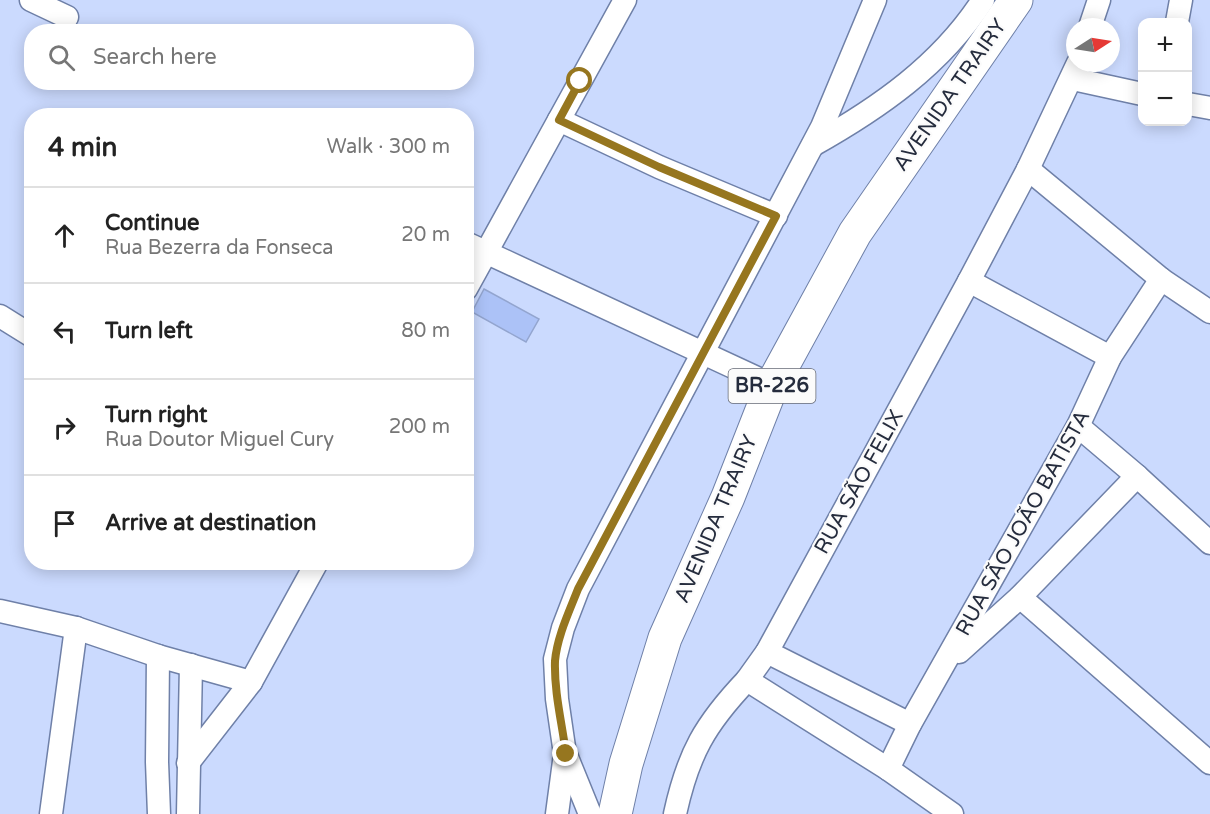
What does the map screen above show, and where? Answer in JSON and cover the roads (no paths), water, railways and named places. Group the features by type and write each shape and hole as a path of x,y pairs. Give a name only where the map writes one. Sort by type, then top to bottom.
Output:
{"highway":[{"name":"AVENIDA TRAIRY","path":"615,814 626,764 665,638 728,497 772,385 855,233 1016,0"}],"street":[{"path":"31,0 67,17"},
{"path":"625,0 559,120 476,248 772,385"},
{"path":"590,814 566,754 556,699 555,659 563,628 578,589 704,355 813,145 875,0"},
{"path":"813,145 867,115 933,62 970,20 983,0"},
{"path":"1093,18 1099,0"},
{"path":"1178,18 1181,0"},
{"name":"RUA SÃO FELIX","path":"675,814 681,785 698,742 725,702 747,680 767,652 969,281 1028,169 1075,72"},
{"path":"1078,72 1138,92"},
{"path":"1192,105 1210,108"},
{"path":"559,120 659,167 776,216"},
{"path":"1028,169 1161,279 1210,312"},
{"name":"RUA SÃO JOÃO BATISTA","path":"888,769 910,724 1078,426 1110,357 1161,279"},
{"path":"969,281 1110,357"},
{"path":"0,316 24,331"},
{"path":"1078,426 1210,543"},
{"path":"944,665 1020,597 1137,476"},
{"path":"188,764 251,682 313,570"},
{"path":"1020,597 1210,763"},
{"path":"0,611 76,628 158,656 251,682"},
{"path":"51,814 76,628"},
{"path":"767,652 910,724"},
{"path":"158,656 159,814"},
{"path":"188,814 191,665"},
{"path":"747,680 888,769 952,814"},
{"path":"557,814 566,754"}]}
